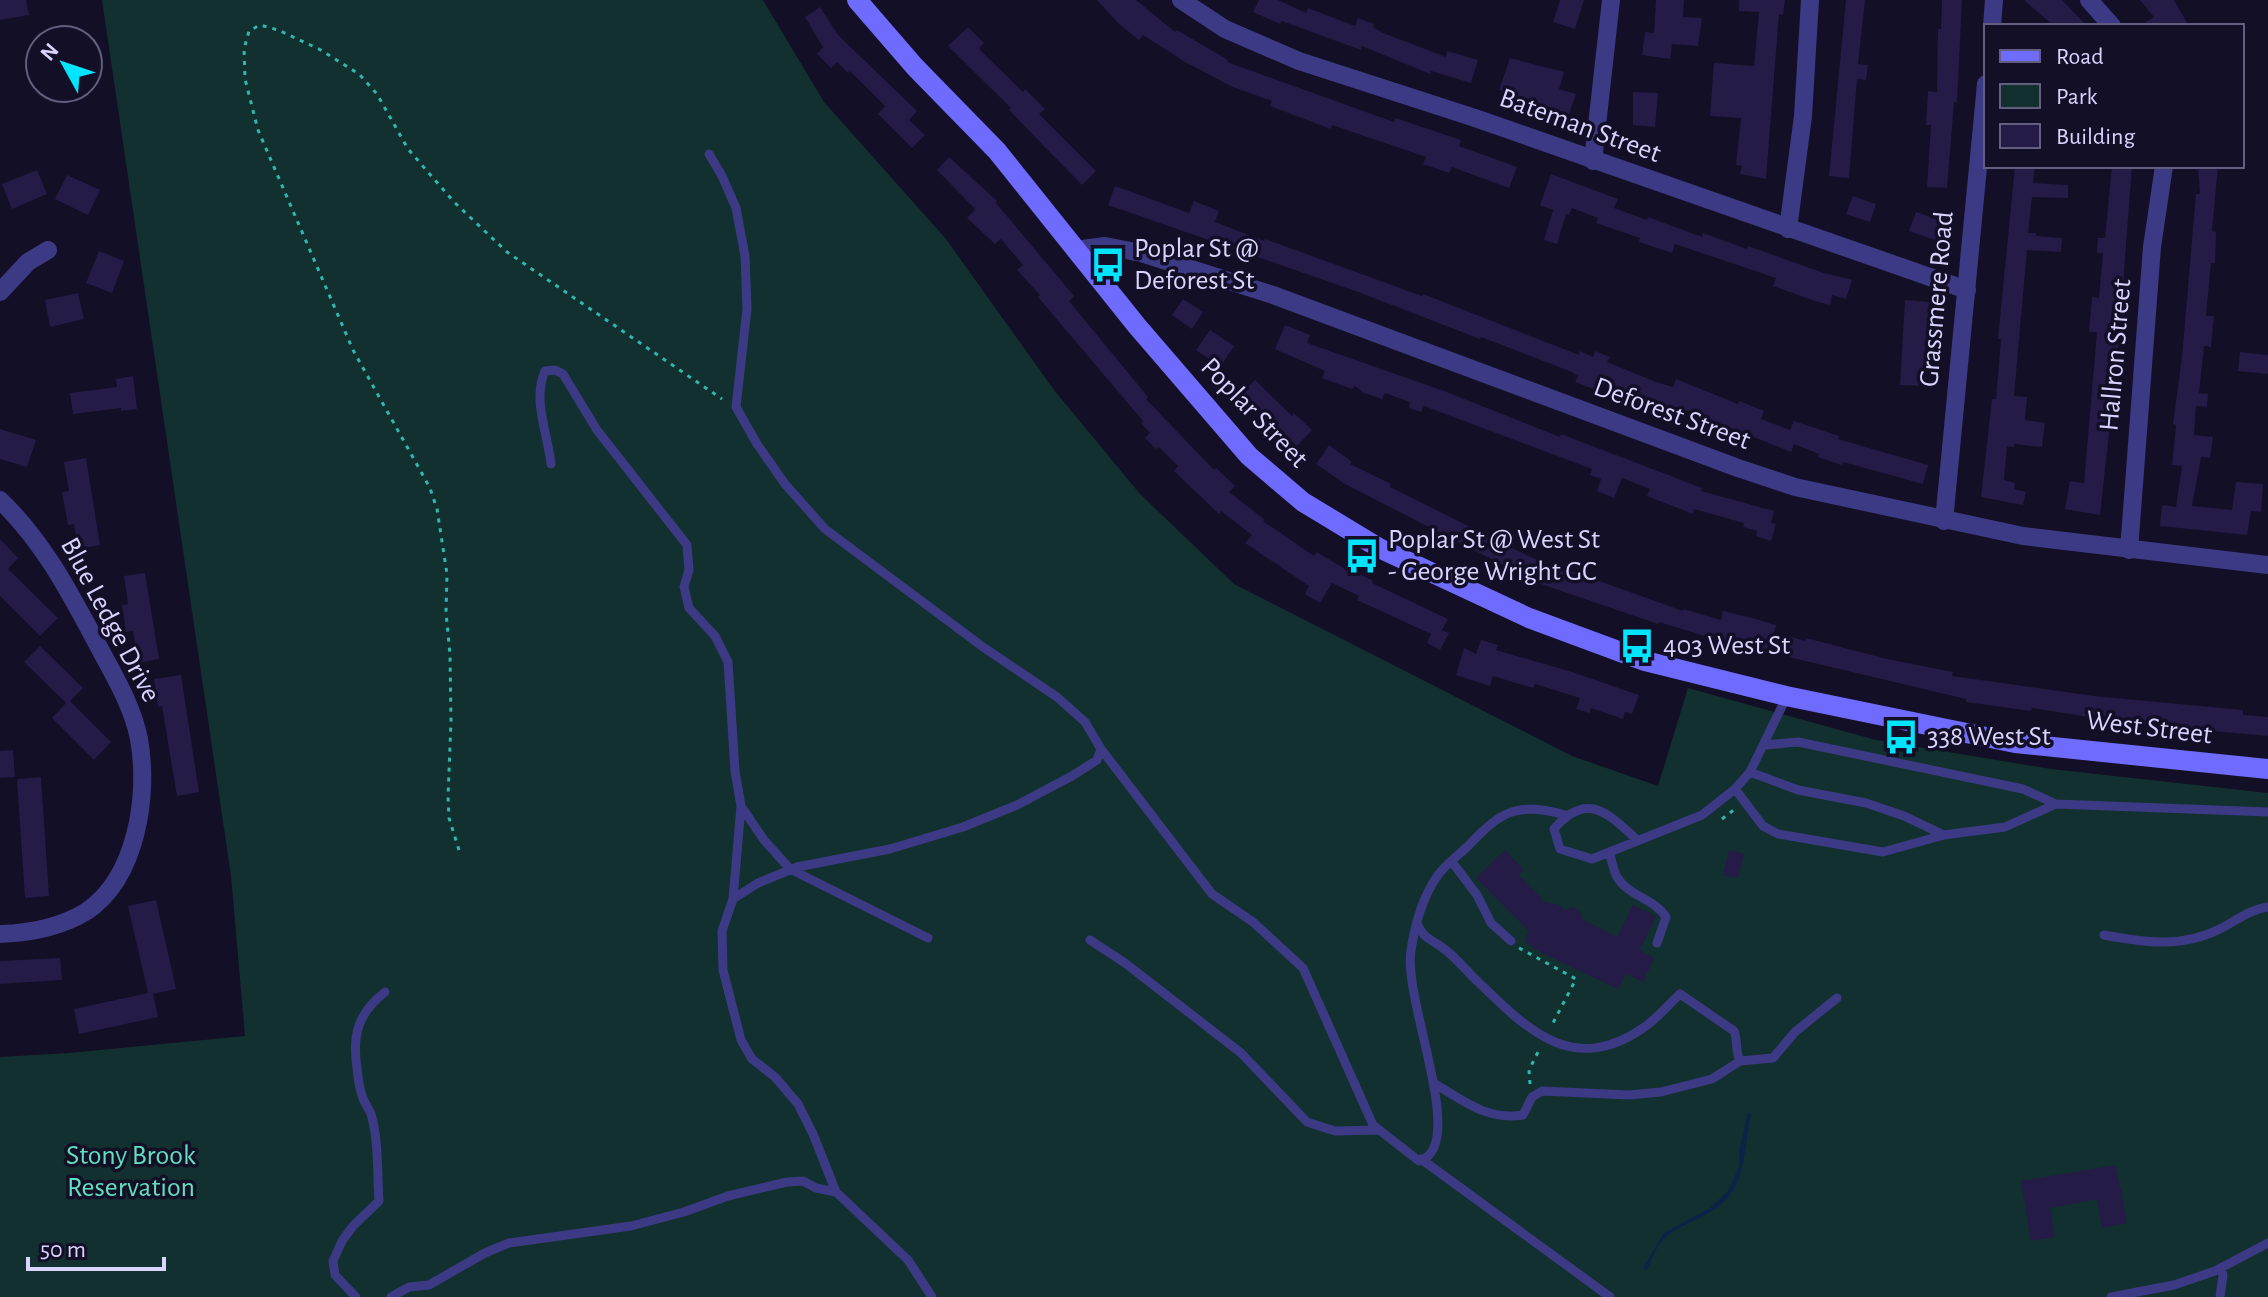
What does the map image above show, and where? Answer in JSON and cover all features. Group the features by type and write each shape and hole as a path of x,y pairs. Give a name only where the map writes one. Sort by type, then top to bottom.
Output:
{"street":[{"name":"Poplar Street","path":"857,0 915,67 997,151 1137,326 1249,456 1303,502 1379,548 1529,618 1645,661 1787,696"},
{"name":"Bateman Street","path":"1181,0 1225,29 1299,61 1475,118 1967,290"},
{"path":"1593,161 1611,0"},
{"path":"1788,229 1803,116 1810,0"},
{"path":"1992,24 1994,0"},
{"path":"2089,0 2110,24"},
{"name":"Grassmere Road","path":"1944,521 1984,106"},
{"name":"Hallron Street","path":"2129,550 2152,247 2164,168"},
{"name":"Deforest Street","path":"1075,250 1105,246 1141,253 1273,295 1769,479 1944,521 2023,536 2268,565"},
{"path":"0,292 28,262 48,250"},
{"name":"Blue Ledge Drive","path":"0,500 31,532 65,583 124,694 139,737 143,779 138,824 127,861 108,890 88,910 61,924 30,933 0,934"},
{"name":"West Street","path":"1787,696 2015,743 2268,769"}],"lane":[{"path":"709,154 736,208 745,256 747,309 736,407 785,484 825,529 983,647 1057,697 1085,722 1101,749 1212,894 1253,922 1303,968 1373,1125 1419,1161 1430,1154 1436,1139 1435,1084 1417,1017 1410,953 1424,900 1439,874 1498,817 1518,808 1541,808 1565,815"},
{"path":"551,464 542,415 542,379 545,371 555,370 563,374 597,430 687,545 689,570 684,587 689,608 715,636 728,662 735,771 741,806 733,899 722,931 723,970 741,1040 752,1059 775,1077 798,1104 836,1192"},
{"path":"1636,839 1608,813 1580,807 1565,815 1554,829 1560,849 1592,859 1702,815 1735,789 1750,772 1787,696"},
{"path":"1765,745 1798,742 2023,789 2056,804 2268,812"},
{"path":"733,899 758,883 790,869 890,849 963,827 1017,805 1097,760 1101,749"},
{"path":"1750,772 1798,790 1866,803 1944,835"},
{"path":"1735,789 1763,826 1778,834 1883,852 1944,835 2005,827 2056,804"},
{"path":"741,806 764,840 790,869 928,938"},
{"path":"1609,852 1618,879 1634,893 1660,908 1666,917 1657,943"},
{"path":"1452,862 1477,895 1491,923 1511,941"},
{"path":"2104,935 2170,944 2193,940 2243,915 2268,907"},
{"path":"1417,923 1424,938 1442,947 1517,1021 1571,1049 1595,1048 1620,1042 1645,1027 1680,994 1734,1031 1740,1061"},
{"path":"1090,940 1125,963 1241,1053 1307,1122 1335,1131 1379,1130"},
{"path":"356,1297 335,1275 333,1261 353,1226 379,1201 374,1129 371,1113 361,1096 354,1034 372,1002 385,992"},
{"path":"1435,1084 1485,1113 1508,1117 1523,1115 1531,1099 1542,1091 1629,1095 1661,1092 1712,1079 1740,1061 1773,1058 1795,1032 1837,998"},
{"path":"1421,1159 1610,1297"},
{"path":"391,1297 409,1287 429,1285 509,1243 631,1226 728,1196 803,1181 836,1192 908,1260 932,1297"},
{"path":"2111,1297 2174,1285 2221,1268 2268,1243"},
{"path":"2220,1297 2221,1268"}],"path":[{"path":"459,850 449,818 447,574 437,509 430,488 353,350 258,130 245,79 244,49 249,31 260,25 278,30 319,49 359,74 377,94 408,149 454,202 507,252 699,386 736,407"},
{"path":"1511,941 1576,979 1529,1070 1531,1099"}],"green space":[{"name":"Stony Brook Reservation","path":"102,0 763,0 824,102 946,239 1054,390 1140,494 1234,584 1572,756 1658,786 1688,688 1876,740 2051,769 2268,793 2268,1297 0,1297 0,1057 245,1036 231,876"}],"water":[{"path":"1748,1112 1751,1114 1741,1171 1728,1198 1709,1213 1670,1234 1659,1245 1647,1270 1643,1268 1664,1233 1710,1208 1728,1191 1739,1167 1739,1152"}],"building":[{"path":"0,0 26,0 29,15 0,20"},
{"path":"1097,0 1136,0 1175,32 1177,30 1227,62 1394,122 1395,118 1461,140 1459,146 1517,167 1509,188 1452,167 1449,173 1423,164 1426,157 1332,125 1331,129 1270,106 1272,101 1233,87 1143,35 1139,40"},
{"path":"1259,0 1278,0 1306,13 1308,8 1355,26 1358,18 1374,24 1373,27 1383,33 1446,57 1447,51 1478,60 1471,83 1431,71 1430,74 1362,46 1361,50 1282,21 1280,24 1253,12"},
{"path":"1560,0 1584,0 1575,29 1553,22"},
{"path":"1656,0 1684,0 1683,17 1702,18 1698,46 1672,44 1670,59 1642,55 1645,32 1654,33"},
{"path":"1739,0 1785,0 1783,15 1779,14 1766,179 1740,174 1742,166 1736,165 1741,118 1710,116 1714,63 1754,66 1759,12 1739,11"},
{"path":"1846,0 1865,0 1858,64 1868,65 1866,80 1857,79 1849,178 1829,176"},
{"path":"1942,0 1962,0 1957,102 1954,102 1947,188 1927,187 1931,125 1926,125 1928,91 1937,92 1938,29 1941,29"},
{"path":"2024,0 2062,0 2085,24 2052,24"},
{"path":"2140,0 2174,0 2188,24 2142,24 2154,17"},
{"path":"820,7 838,35 917,111 909,120 925,135 912,148 878,114 885,106 850,71 848,73 837,62 831,68 817,54 823,47 805,17"},
{"path":"968,27 984,43 979,49 1045,109 1039,114 1096,171 1082,185 948,46"},
{"path":"1510,58 1564,72 1559,89 1576,94 1569,114 1538,107 1539,102 1499,90"},
{"path":"1633,92 1658,93 1655,127 1633,125"},
{"path":"949,157 997,201 1074,296 1069,301 1148,397 1146,399 1214,470 1216,468 1235,486 1229,492 1263,521 1314,556 1317,552 1350,572 1352,570 1372,583 1448,619 1442,630 1449,633 1440,650 1427,643 1431,634 1357,600 1359,596 1332,583 1320,603 1305,594 1309,586 1245,543 1252,535 1221,511 1219,514 1174,471 1178,466 1145,438 1150,433 1141,423 1143,421 1038,297 1040,295 1017,270 1023,265 1001,239 995,244 967,218 975,209 937,170"},
{"path":"2015,168 2035,168 2033,183 2068,185 2068,198 2032,197 2028,233 2062,238 2061,252 2027,250 2014,396 2027,397 2025,420 2045,423 2042,447 2007,446 2004,480 2015,483 2014,489 2026,492 2023,505 1981,497 1992,399 1996,399 2001,339 1998,339"},
{"path":"2112,168 2132,168 2118,351 2100,515 2065,509 2070,481 2084,483 2097,332 2089,332 2092,297 2099,298 2103,253 2097,253 2098,238 2105,238"},
{"path":"2198,168 2218,168 2212,231 2216,232 2215,263 2211,263 2206,316 2214,316 2211,347 2204,346 2199,393 2208,394 2207,407 2196,406 2194,435 2213,437 2210,458 2201,457 2192,506 2232,510 2236,482 2263,484 2261,512 2251,511 2247,535 2160,526 2162,505 2176,507 2182,466 2172,465 2176,425 2173,424 2196,194 2200,194"},
{"path":"37,170 47,194 12,209 2,184"},
{"path":"1551,174 1618,199 1614,208 1647,220 1648,217 1702,237 1703,233 1747,249 1748,246 1852,280 1846,299 1832,295 1830,305 1815,301 1773,286 1776,278 1675,244 1672,253 1639,242 1640,238 1596,223 1598,218 1572,208 1569,215 1566,214 1557,244 1544,240 1553,210 1540,205"},
{"path":"67,175 100,190 88,215 55,199"},
{"path":"1115,186 1189,213 1194,201 1219,211 1215,222 1264,241 1423,294 1579,355 1580,351 1593,357 1595,351 1610,357 1607,362 1656,382 1673,387 1676,379 1738,404 1739,401 1764,411 1761,419 1790,430 1794,421 1839,436 1838,439 1928,465 1923,484 1843,462 1842,465 1794,444 1791,452 1600,380 1596,390 1575,382 1578,376 1572,372 1481,337 1108,205"},
{"path":"1853,196 1876,204 1870,222 1846,214"},
{"path":"1916,212 1942,221 1935,240 1909,231"},
{"path":"99,251 124,261 112,293 86,283"},
{"path":"78,293 84,319 50,327 45,300"},
{"path":"1183,299 1203,312 1192,329 1172,315"},
{"path":"1905,300 1929,302 1922,386 1900,385"},
{"path":"1285,325 1310,335 1307,343 1444,391 1560,437 1561,434 1702,488 1701,491 1774,511 1771,523 1776,524 1771,541 1756,536 1757,531 1743,527 1744,523 1694,509 1693,514 1647,496 1650,489 1622,478 1614,498 1597,491 1601,479 1590,475 1592,469 1424,406 1421,412 1409,408 1410,402 1385,393 1382,399 1364,393 1355,386 1352,389 1322,378 1325,371 1275,349"},
{"path":"1210,330 1234,346 1220,367 1196,350"},
{"path":"2240,352 2268,355 2268,374 2238,371"},
{"path":"133,376 137,409 73,414 70,393 117,387 116,379"},
{"path":"1255,380 1292,416 1294,413 1312,430 1297,446 1262,412 1259,416 1239,396"},
{"path":"0,429 36,440 27,467 0,459"},
{"path":"1329,445 1352,462 1350,464 1391,484 1390,487 1522,553 1562,571 1563,568 1683,611 1721,620 1723,611 1752,618 1776,625 1774,633 1953,672 1952,676 2094,696 2243,710 2243,715 2268,717 2268,736 2132,724 2032,708 2031,711 1966,702 1966,699 1658,624 1538,583 1345,484 1316,464"},
{"path":"86,458 100,545 78,549 74,524 68,525 62,492 69,491 64,462"},
{"path":"0,539 18,558 8,569 58,618 40,636 0,596"},
{"path":"145,573 159,659 138,663 133,631 126,632 122,605 128,604 124,576"},
{"path":"1481,640 1498,645 1496,650 1639,695 1632,714 1625,712 1623,719 1591,708 1590,713 1576,709 1580,698 1535,684 1533,688 1493,676 1490,686 1456,675 1464,648 1476,654"},
{"path":"40,646 83,688 70,701 111,742 94,760 52,718 66,703 24,662"},
{"path":"181,675 199,792 177,796 162,706 158,707 154,679"},
{"path":"13,750 15,777 0,778 0,751"},
{"path":"41,777 49,896 25,898 17,779"},
{"path":"1505,850 1524,870 1518,875 1545,902 1559,905 1565,910 1572,907 1577,909 1582,919 1617,937 1633,905 1656,916 1640,950 1654,958 1643,982 1626,974 1618,989 1525,942 1529,931 1476,878"},
{"path":"1729,850 1744,854 1738,878 1723,875"},
{"path":"156,900 176,989 153,994 158,1017 79,1034 74,1009 148,993 128,906"},
{"path":"60,958 62,980 0,984 0,961"},
{"path":"2116,1165 2127,1223 2102,1228 2097,1199 2050,1208 2055,1237 2031,1241 2021,1181"}],"place":[{"name":"Poplar St @ Deforest St","path":"1108,265"},
{"name":"Poplar St @ West St - George Wright GC","path":"1362,556"},
{"name":"403 West St","path":"1637,646"},
{"name":"338 West St","path":"1901,737"}]}
